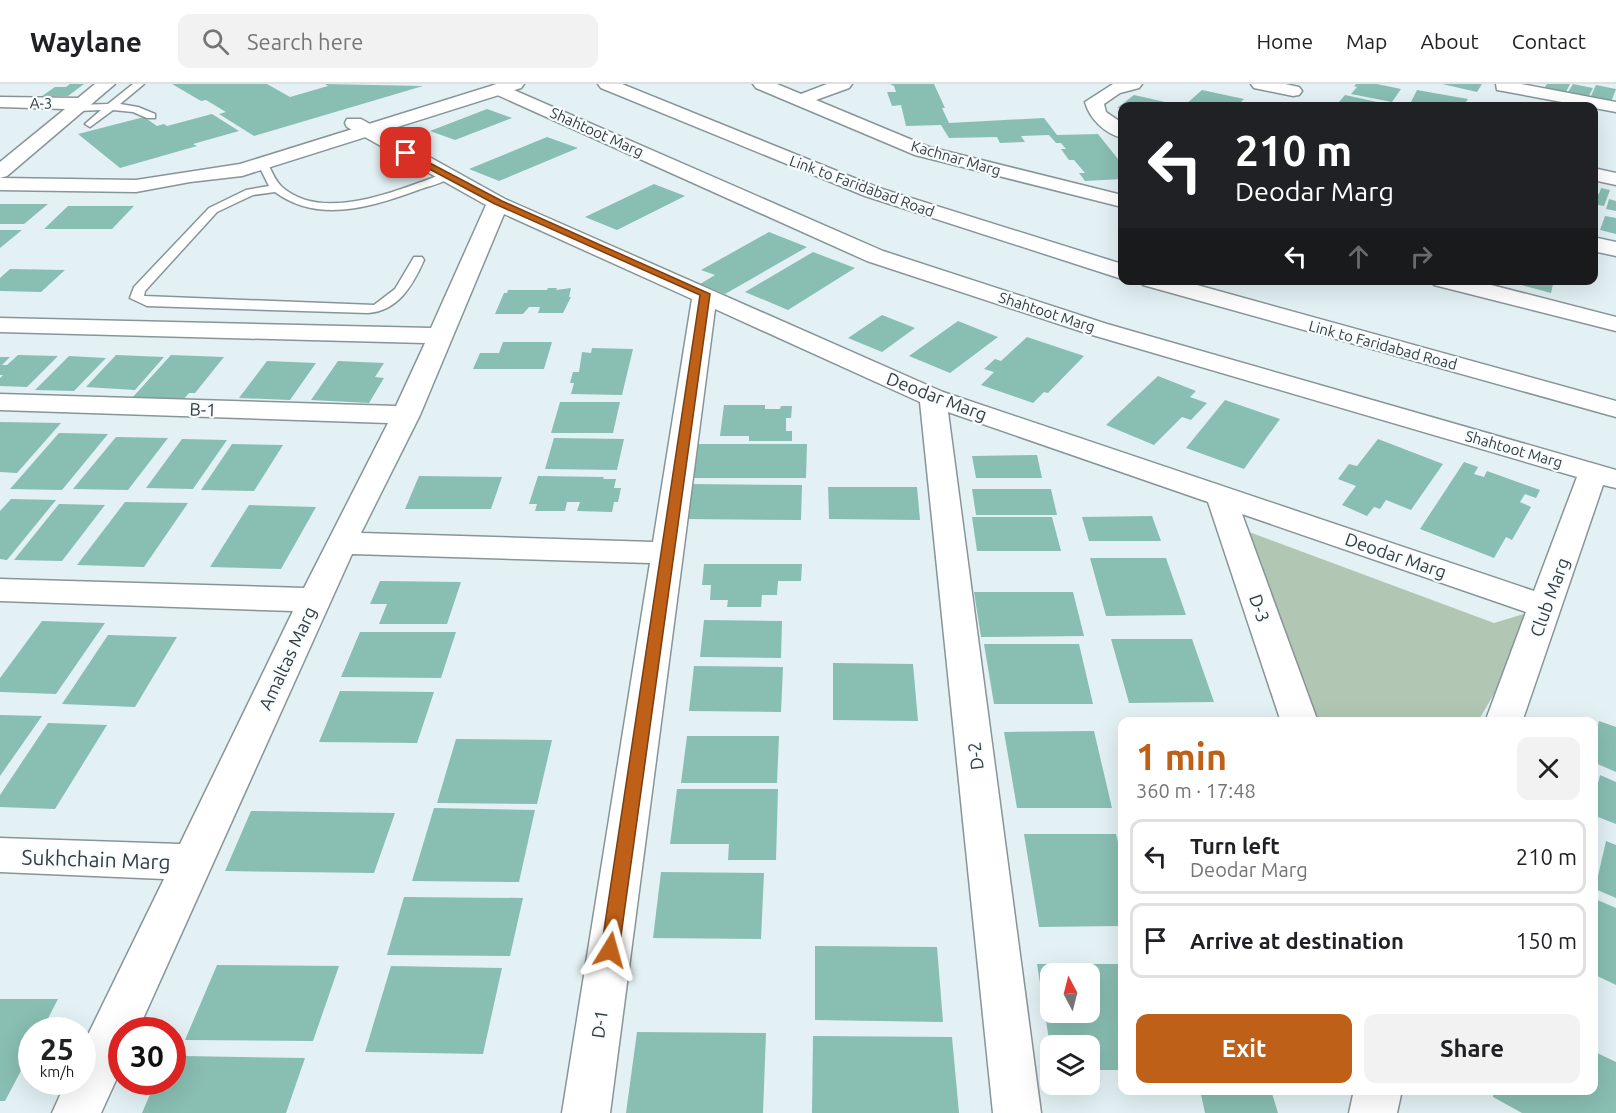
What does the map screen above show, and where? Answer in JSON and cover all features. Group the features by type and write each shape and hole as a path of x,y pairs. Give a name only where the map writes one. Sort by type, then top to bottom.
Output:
{"street":[{"path":"0,172 106,84"},
{"name":"Link to Faridabad Road","path":"607,84 872,192 1118,271"},
{"name":"Link to Faridabad Road","path":"652,84 770,135 871,175 1118,252"},
{"name":"Kachnar Marg","path":"762,84 921,151 1118,200"},
{"path":"801,100 843,84"},
{"path":"1118,129 1098,115 1094,102 1114,90 1133,84"},
{"path":"1260,84 1296,88"},
{"path":"190,176 243,157 360,127 500,86"},
{"name":"Shahtoot Marg","path":"500,86 875,256 1098,328 1604,476"},
{"path":"1283,102 1296,88"},
{"path":"1501,89 1584,102"},
{"name":"A-3","path":"0,102 79,106"},
{"path":"1598,104 1616,107"},
{"path":"0,184 136,186 190,176 234,172 262,164 360,127"},
{"name":"Deodar Marg","path":"360,127 498,202 933,398 1546,607"},
{"path":"1598,175 1616,179"},
{"name":"Amaltas Marg","path":"76,1113 314,600 406,415 498,202"},
{"path":"1598,245 1616,249"},
{"name":"Link to Faridabad Road","path":"1169,285 1616,409"},
{"name":"Link to Faridabad Road","path":"1237,285 1616,390"},
{"path":"1462,285 1616,324"},
{"name":"D-1","path":"586,1113 705,294"},
{"path":"0,325 442,336"},
{"name":"D-2","path":"933,398 1017,1113"},
{"name":"B-1","path":"0,402 406,415"},
{"name":"Club Marg","path":"1505,717 1546,607 1604,476"},
{"name":"D-3","path":"1220,494 1298,717"},
{"path":"341,543 667,553"},
{"path":"0,590 314,600"},
{"name":"Sukhchain Marg","path":"0,855 191,862"},
{"path":"1373,1113 1377,1095"}],"lane":[{"path":"90,124 139,84"},
{"path":"79,106 133,109 144,111 151,116"},
{"path":"262,164 277,188 295,201 308,205 340,206 368,202 447,176"},
{"path":"277,188 249,192 213,210 139,290 137,298 147,302 379,308 399,290 418,260"}],"green space":[{"path":"1249,532 1494,623 1546,607 1480,717 1307,717"}],"building":[{"path":"70,84 84,84 68,96 42,96 55,87 66,87"},
{"path":"172,84 267,84 290,97 328,86 325,84 423,86 254,136 219,114 226,112"},
{"path":"890,84 934,84 949,123 1044,118 1057,135 1098,134 1118,159 1118,179 1085,181 1079,173 1085,173 1074,160 1069,160 1061,149 1066,149 1061,143 1056,143 1049,135 1021,136 1025,142 1000,143 997,137 949,138 941,125 906,126 901,105 892,106 887,92 896,92 894,86"},
{"path":"1356,84 1377,84 1401,89 1392,102 1351,94 1357,87 1354,86"},
{"path":"1442,84 1482,84 1477,92"},
{"path":"1547,84 1570,84 1566,92 1544,88"},
{"path":"1573,84 1593,88 1589,96 1568,92"},
{"path":"1596,85 1616,89 1611,102 1590,98"},
{"path":"1202,90 1244,99 1241,102 1188,102"},
{"path":"1417,90 1468,99 1466,102 1411,102"},
{"path":"1134,95 1165,102 1125,102"},
{"path":"1345,95 1377,102 1339,102"},
{"path":"487,109 512,118 455,140 430,131"},
{"path":"212,114 239,131 193,144 197,146 120,168 78,134 144,117 157,126 164,124 167,126"},
{"path":"547,137 578,148 499,181 469,169"},
{"path":"654,184 685,196 617,230 585,217"},
{"path":"1601,188 1610,190 1604,206 1598,205"},
{"path":"1609,199 1616,201 1616,211 1606,209"},
{"path":"0,204 48,204 24,224 0,224"},
{"path":"68,206 134,206 112,229 44,229"},
{"path":"1605,216 1616,218 1616,234 1600,230"},
{"path":"0,230 22,230 0,248"},
{"path":"769,232 807,247 725,294 700,284 715,275 701,270"},
{"path":"813,252 855,268 788,310 745,292"},
{"path":"10,269 65,270 41,292 0,291 0,278"},
{"path":"1521,285 1553,285 1551,293"},
{"path":"557,288 556,290 571,288 569,297 571,297 563,313 538,313 540,307 529,307 523,314 495,314 504,293 508,290 547,290"},
{"path":"882,315 915,328 882,352 848,338"},
{"path":"958,321 998,337 950,373 909,356"},
{"path":"1027,337 1084,356 1048,393 1044,392 1033,403 981,385 994,372 984,369 995,359 1001,361"},
{"path":"503,342 552,342 544,369 473,369 480,353 499,353"},
{"path":"592,348 633,349 622,395 571,394 574,383 570,383 573,372 579,372 582,352 591,353"},
{"path":"18,355 58,356 27,387 0,386 0,378 3,375 0,375 0,357 10,357 2,365 7,365"},
{"path":"116,355 164,357 135,390 86,387"},
{"path":"171,355 224,357 195,393 189,393 183,400 132,398"},
{"path":"69,356 106,358 74,391 35,390"},
{"path":"267,361 316,363 290,400 239,398"},
{"path":"338,361 384,363 375,377 384,378 369,403 311,400"},
{"path":"1158,376 1196,391 1190,397 1207,403 1191,420 1182,417 1154,445 1106,425"},
{"path":"1225,400 1280,419 1244,469 1186,448"},
{"path":"560,402 620,402 613,433 551,433"},
{"path":"724,405 765,405 765,409 792,406 791,418 786,418 786,431 792,431 792,441 749,441 749,436 720,436"},
{"path":"0,422 61,423 17,473 0,472"},
{"path":"59,433 108,434 62,490 10,489"},
{"path":"116,437 168,438 128,490 73,489"},
{"path":"554,438 624,439 617,470 545,469"},
{"path":"182,439 227,440 193,489 146,488"},
{"path":"1378,439 1443,464 1411,510 1386,500 1380,509 1374,507 1367,516 1342,505 1356,486 1338,479 1349,464 1357,466"},
{"path":"232,444 283,445 254,491 201,490"},
{"path":"697,444 807,444 806,478 692,478"},
{"path":"1037,455 1042,478 976,478 972,456"},
{"path":"1464,462 1478,467 1474,474 1484,477 1487,471 1540,490 1536,498 1525,494 1520,502 1531,507 1512,540 1506,537 1494,558 1420,529"},
{"path":"419,476 502,477 491,509 405,509"},
{"path":"538,476 616,479 614,488 621,488 618,502 614,502 612,512 577,511 580,502 567,502 565,511 535,511 537,504 529,504"},
{"path":"689,484 802,485 801,520 684,519"},
{"path":"828,487 917,487 920,520 829,519"},
{"path":"972,489 1051,489 1057,515 976,515"},
{"path":"11,499 56,500 7,560 0,559 0,511"},
{"path":"125,502 188,503 144,567 77,565"},
{"path":"59,504 105,505 62,561 14,560"},
{"path":"249,505 316,507 281,569 210,567"},
{"path":"1152,516 1161,541 1089,541 1082,517"},
{"path":"972,517 1052,517 1061,551 977,551"},
{"path":"1090,558 1166,558 1186,615 1106,616"},
{"path":"704,564 802,564 801,581 778,581 777,595 762,595 761,607 727,607 728,600 710,600 711,585 702,585"},
{"path":"380,581 461,582 447,624 379,624 387,604 370,604"},
{"path":"974,592 1073,592 1084,636 981,637"},
{"path":"704,620 782,621 781,658 700,657"},
{"path":"42,621 105,623 56,694 0,692 0,678"},
{"path":"360,632 456,632 441,678 341,677"},
{"path":"108,635 177,637 135,707 62,704"},
{"path":"1111,639 1192,639 1214,702 1129,703"},
{"path":"984,644 1079,644 1093,704 994,704"},
{"path":"833,663 913,664 918,721 833,720"},
{"path":"694,666 783,667 781,712 689,711"},
{"path":"340,691 434,692 417,743 319,742"},
{"path":"0,715 42,716 0,776"},
{"path":"1599,721 1616,727 1616,772 1598,764"},
{"path":"48,723 107,725 55,809 0,807 0,795"},
{"path":"1094,731 1112,808 1017,808 1004,732"},
{"path":"687,736 779,736 777,783 681,783"},
{"path":"456,739 552,740 537,804 437,803"},
{"path":"1600,775 1616,782 1616,824 1598,817"},
{"path":"677,789 778,789 776,860 728,860 729,844 670,844"},
{"path":"434,808 535,810 519,882 412,881"},
{"path":"251,811 395,813 374,873 225,871"},
{"path":"1024,834 1116,834 1118,842 1118,926 1039,927"},
{"path":"1606,841 1616,845 1616,898 1598,890 1598,876"},
{"path":"661,872 764,873 761,939 653,938"},
{"path":"404,897 523,898 510,956 387,955"},
{"path":"1598,900 1616,908 1616,985 1598,976"},
{"path":"815,946 937,947 943,1022 815,1020"},
{"path":"1037,964 1040,964 1040,983"},
{"path":"1100,964 1118,964 1118,1070 1100,1070 1100,1035 1048,1035 1046,1023 1100,1023"},
{"path":"217,965 339,966 313,1041 186,1040"},
{"path":"391,966 502,968 483,1054 365,1052"},
{"path":"0,999 58,999 49,1017 18,1017 18,1076 5,1101 0,1101"},
{"path":"637,1032 766,1033 763,1113 626,1113"},
{"path":"813,1036 952,1037 959,1113 812,1113"},
{"path":"1598,1053 1616,1062 1616,1113 1522,1113 1493,1097 1493,1095 1598,1095"},
{"path":"186,1056 305,1058 286,1113 142,1113 150,1095 186,1095"},
{"path":"1201,1095 1273,1095 1278,1113 1205,1113"}],"route":[{"path":"406,153 498,202 705,294 610,950"}]}
